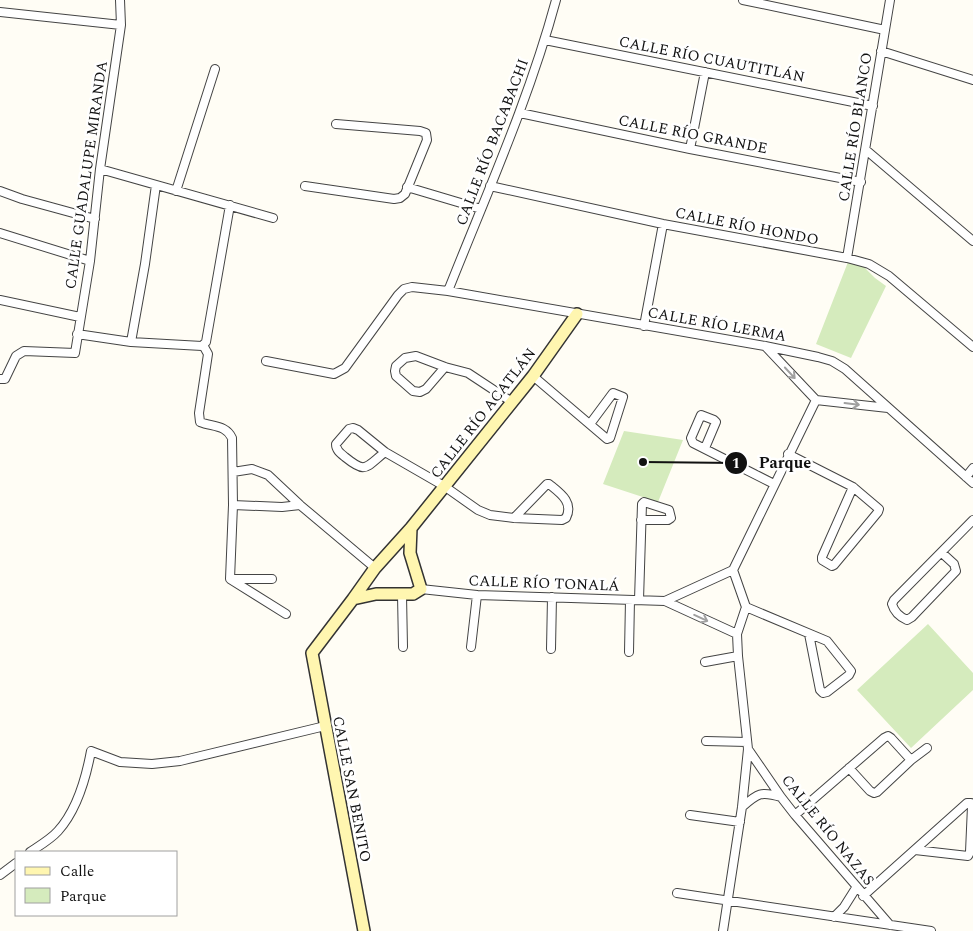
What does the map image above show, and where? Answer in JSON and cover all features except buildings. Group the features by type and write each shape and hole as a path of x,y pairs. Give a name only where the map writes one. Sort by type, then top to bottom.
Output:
{"street":[{"name":"CALLE GUADALUPE MIRANDA","path":"0,379 5,378 16,356 24,351 75,353 90,261 100,169 121,25 120,0"},
{"name":"CALLE RÍO BACABACHI","path":"448,291 520,112 545,40 556,0"},
{"path":"743,0 885,30"},
{"name":"CALLE RÍO BLANCO","path":"847,258 890,0"},
{"path":"0,12 121,25"},
{"name":"CALLE RÍO CUAUTITLÁN","path":"545,40 873,106"},
{"path":"882,51 973,80"},
{"path":"176,191 215,69"},
{"path":"690,149 705,72"},
{"name":"CALLE RÍO GRANDE","path":"520,112 690,149 861,182"},
{"path":"305,186 394,199 400,198 405,194 427,140 426,133 336,124"},
{"path":"866,150 973,241"},
{"path":"100,169 274,218"},
{"path":"131,342 145,264 156,185"},
{"name":"CALLE RÍO HONDO","path":"490,186 663,224 847,258 869,264 889,276 973,347"},
{"path":"407,187 481,209"},
{"path":"0,191 95,219"},
{"path":"77,334 131,342 198,347 203,345 206,342 230,205"},
{"path":"644,326 663,224"},
{"path":"0,233 90,261"},
{"name":"CALLE RÍO LERMA","path":"266,361 334,374 340,372 345,368 404,289 412,287 448,291 765,346 832,361 845,369 973,483"},
{"path":"0,300 80,317"},
{"name":"CALLE RÍO ACATLÁN","path":"312,653 368,580 375,568 411,528 534,376 577,314"},
{"path":"203,345 208,354 198,413 200,422 225,428 232,438 233,505 230,579"},
{"path":"765,346 816,400 888,408"},
{"path":"445,367 426,390 420,392 414,391 396,376 395,371 396,366 410,356 416,356 468,373 512,402"},
{"path":"534,376 590,424 609,439 623,397 613,393 590,424"},
{"path":"722,931 740,822 748,745 737,634 746,607 733,570 816,400"},
{"path":"705,448 715,425 714,420 701,415 691,441 774,484"},
{"path":"384,452 368,466 357,467 336,449 336,444 349,429 358,430 384,452 444,486 478,510 490,515 514,518 562,520 568,514 568,504 564,497 546,484 514,518"},
{"path":"788,454 853,488 879,509 832,566 824,563 822,557 853,488"},
{"path":"966,477 973,468"},
{"path":"233,472 252,470 268,475 300,505 375,568"},
{"path":"233,505 282,507 300,505"},
{"path":"639,600 641,520"},
{"path":"942,553 954,564 956,571 907,620 894,609 892,604 894,600 973,520"},
{"path":"353,600 376,594 413,594 421,589 410,553 411,528"},
{"path":"392,548 410,553"},
{"name":"CALLE RÍO TONALÁ","path":"665,601 733,570"},
{"path":"230,579 272,579"},
{"path":"230,579 286,614"},
{"path":"368,580 376,594"},
{"name":"CALLE RÍO TONALÁ","path":"421,589 477,595 665,601 737,634"},
{"path":"402,595 403,648"},
{"path":"471,647 477,595"},
{"path":"551,649 552,597"},
{"path":"629,652 630,600"},
{"path":"746,607 809,634 819,636 827,641 851,671 850,675 827,692 823,693 820,690 809,634"},
{"name":"CALLE SAN BENITO","path":"312,653 364,931"},
{"path":"706,662 738,656"},
{"path":"31,851 58,832 70,814 87,773 91,751 120,762 152,764 180,761 325,726"},
{"path":"795,815 888,736 911,760"},
{"path":"706,741 748,745"},
{"name":"CALLE RÍO NAZAS","path":"748,745 781,797 795,815 856,888 890,925"},
{"path":"849,768 874,793 927,748"},
{"path":"742,807 759,794 766,793 781,797"},
{"path":"863,896 968,803 971,803 968,856 915,850"},
{"path":"690,815 740,822"},
{"path":"0,875 15,864"},
{"path":"834,917 844,907 856,888"},
{"path":"677,893 931,931"}],"green space":[{"path":"848,262 861,264 886,286 851,358 816,344"},
{"path":"624,431 683,440 658,502 603,484"},
{"path":"928,624 973,673 973,690 911,748 857,690"}],"place":[{"name":"Parque","path":"643,462"}]}
